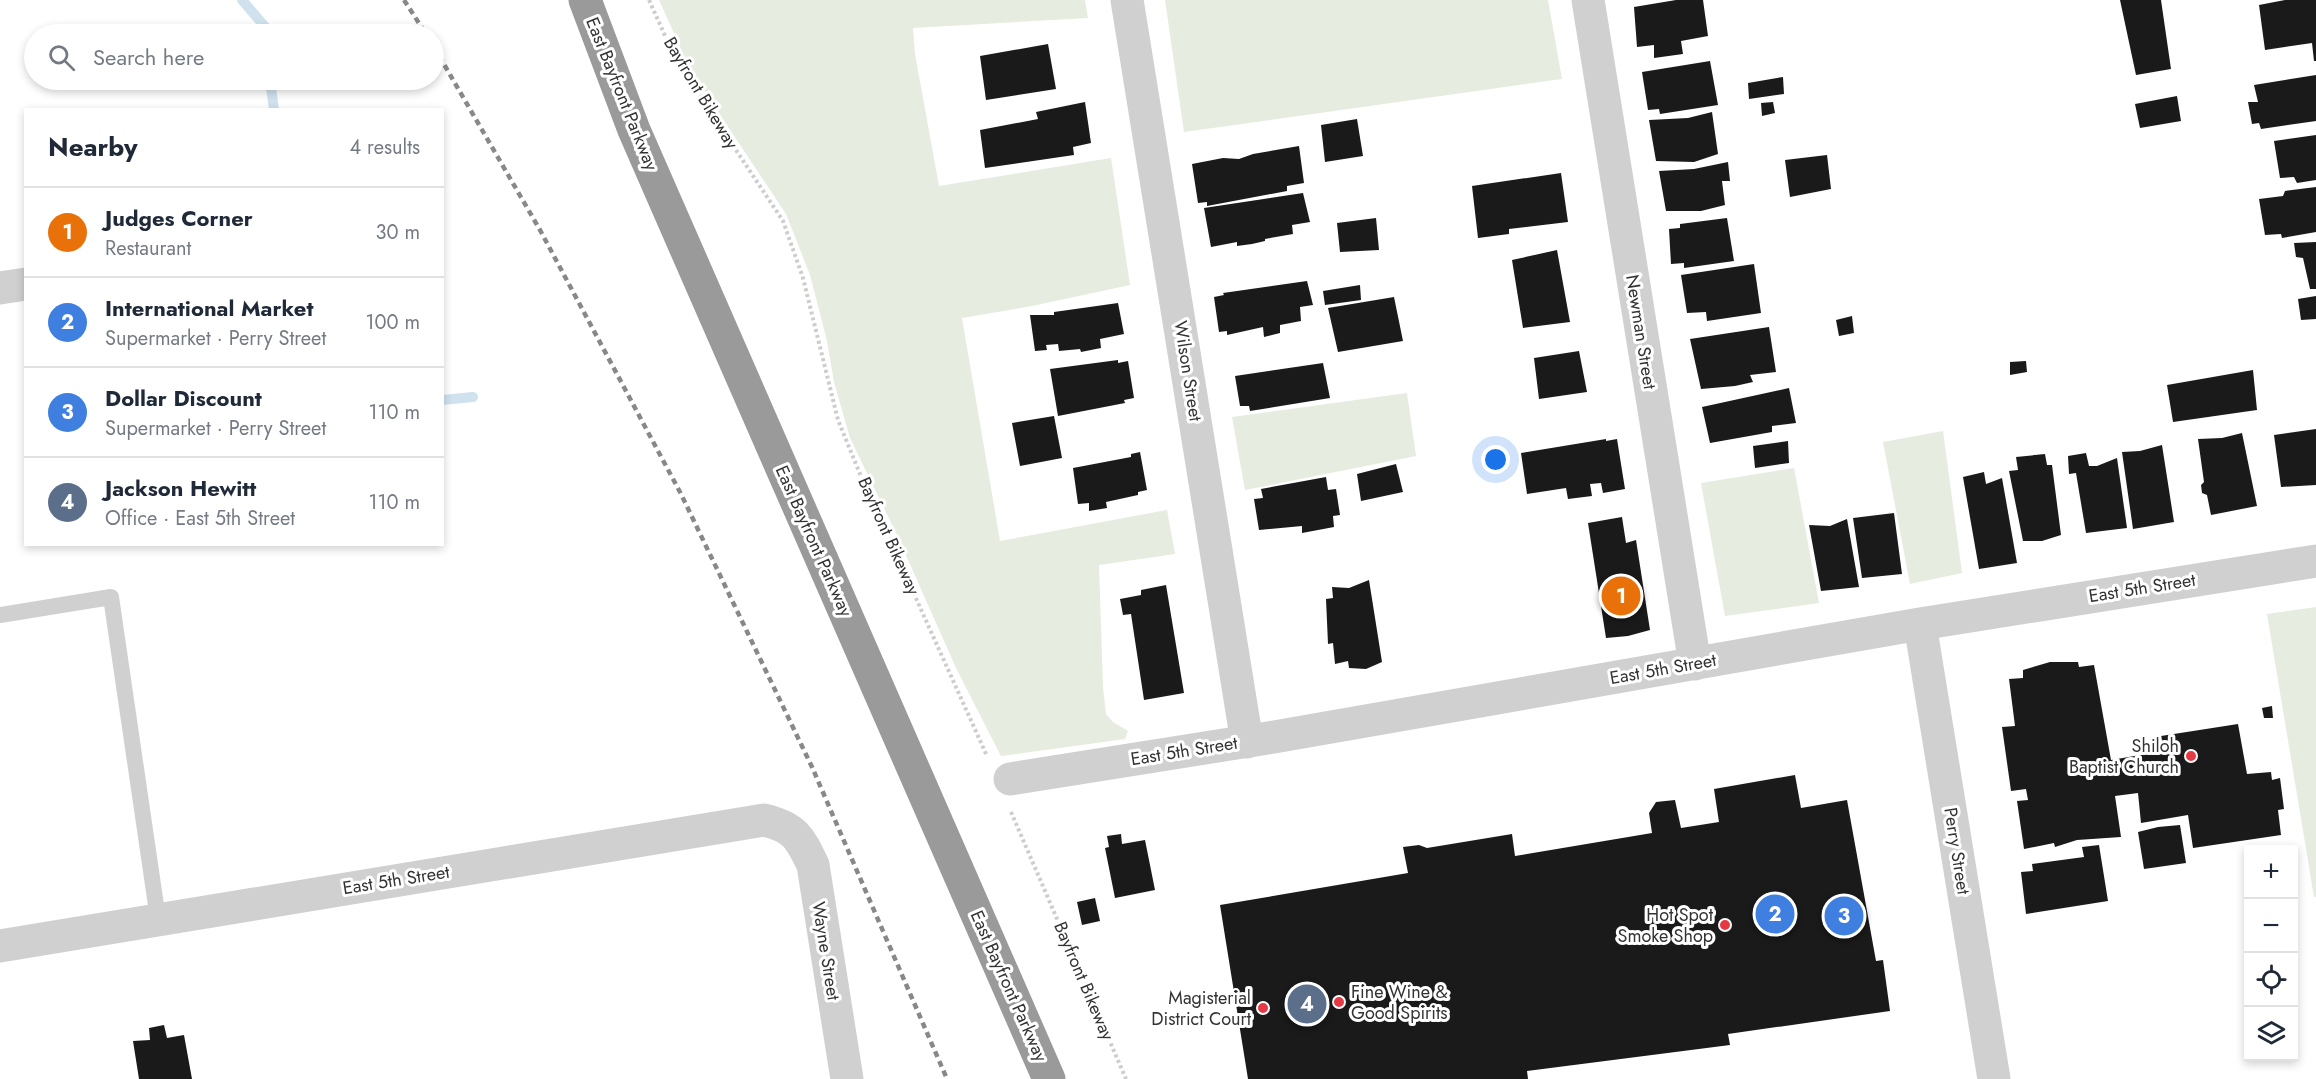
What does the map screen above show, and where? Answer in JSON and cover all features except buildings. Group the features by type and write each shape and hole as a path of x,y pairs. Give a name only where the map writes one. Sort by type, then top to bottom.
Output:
{"highway":[{"name":"East Bayfront Parkway","path":"585,0 634,130 1050,1079"}],"street":[{"name":"Wilson Street","path":"1127,0 1247,742"},
{"name":"Newman Street","path":"1588,0 1695,664"},
{"path":"0,288 24,284"},
{"name":"East 5th Street","path":"1001,779 1247,742 1920,624 2316,561"},
{"name":"Perry Street","path":"1920,624 1994,1079"},
{"name":"East 5th Street","path":"0,946 764,820 790,829"},
{"name":"Wayne Street","path":"790,829 797,836 813,866 847,1079"}],"lane":[{"path":"0,615 111,597 158,919"}],"path":[{"name":"Bayfront Bikeway","path":"649,0 671,49 783,221 803,278 838,420 860,474 1001,779 1126,1079"}],"shaded area":[{"path":"659,0 1085,0 1088,18 913,28 915,54 939,186 1111,158 1130,285 962,318 1000,541 1167,510 1175,554 1099,565 1106,714 1113,722 1128,731 1125,739 1001,756 957,670 896,533 850,438 834,382 827,341 810,275 786,214 691,71"},
{"path":"1165,0 1548,0 1562,79 1184,132"},
{"path":"1407,393 1416,456 1245,490 1232,417"},
{"path":"1943,431 1962,573 1910,584 1883,442"},
{"path":"1794,468 1819,603 1725,616 1701,483"},
{"path":"2316,607 2316,897 2314,897 2267,614"}],"waterway":[{"path":"242,0 263,24"},
{"path":"271,90 274,108"},
{"path":"444,400 473,397"}],"railway":[{"path":"404,0 420,24"},
{"path":"444,64 540,230 681,494 812,767 947,1079"}],"place":[{"name":"Judges Corner","path":"1621,596"},
{"name":"Shiloh Baptist Church","path":"2191,756"},
{"name":"International Market","path":"1775,914"},
{"name":"Dollar Discount","path":"1844,916"},
{"name":"Hot Spot Smoke Shop","path":"1725,925"},
{"name":"Fine Wine & Good Spirits","path":"1339,1002"},
{"name":"Jackson Hewitt","path":"1307,1004"},
{"name":"Magisterial District Court","path":"1263,1008"}]}
